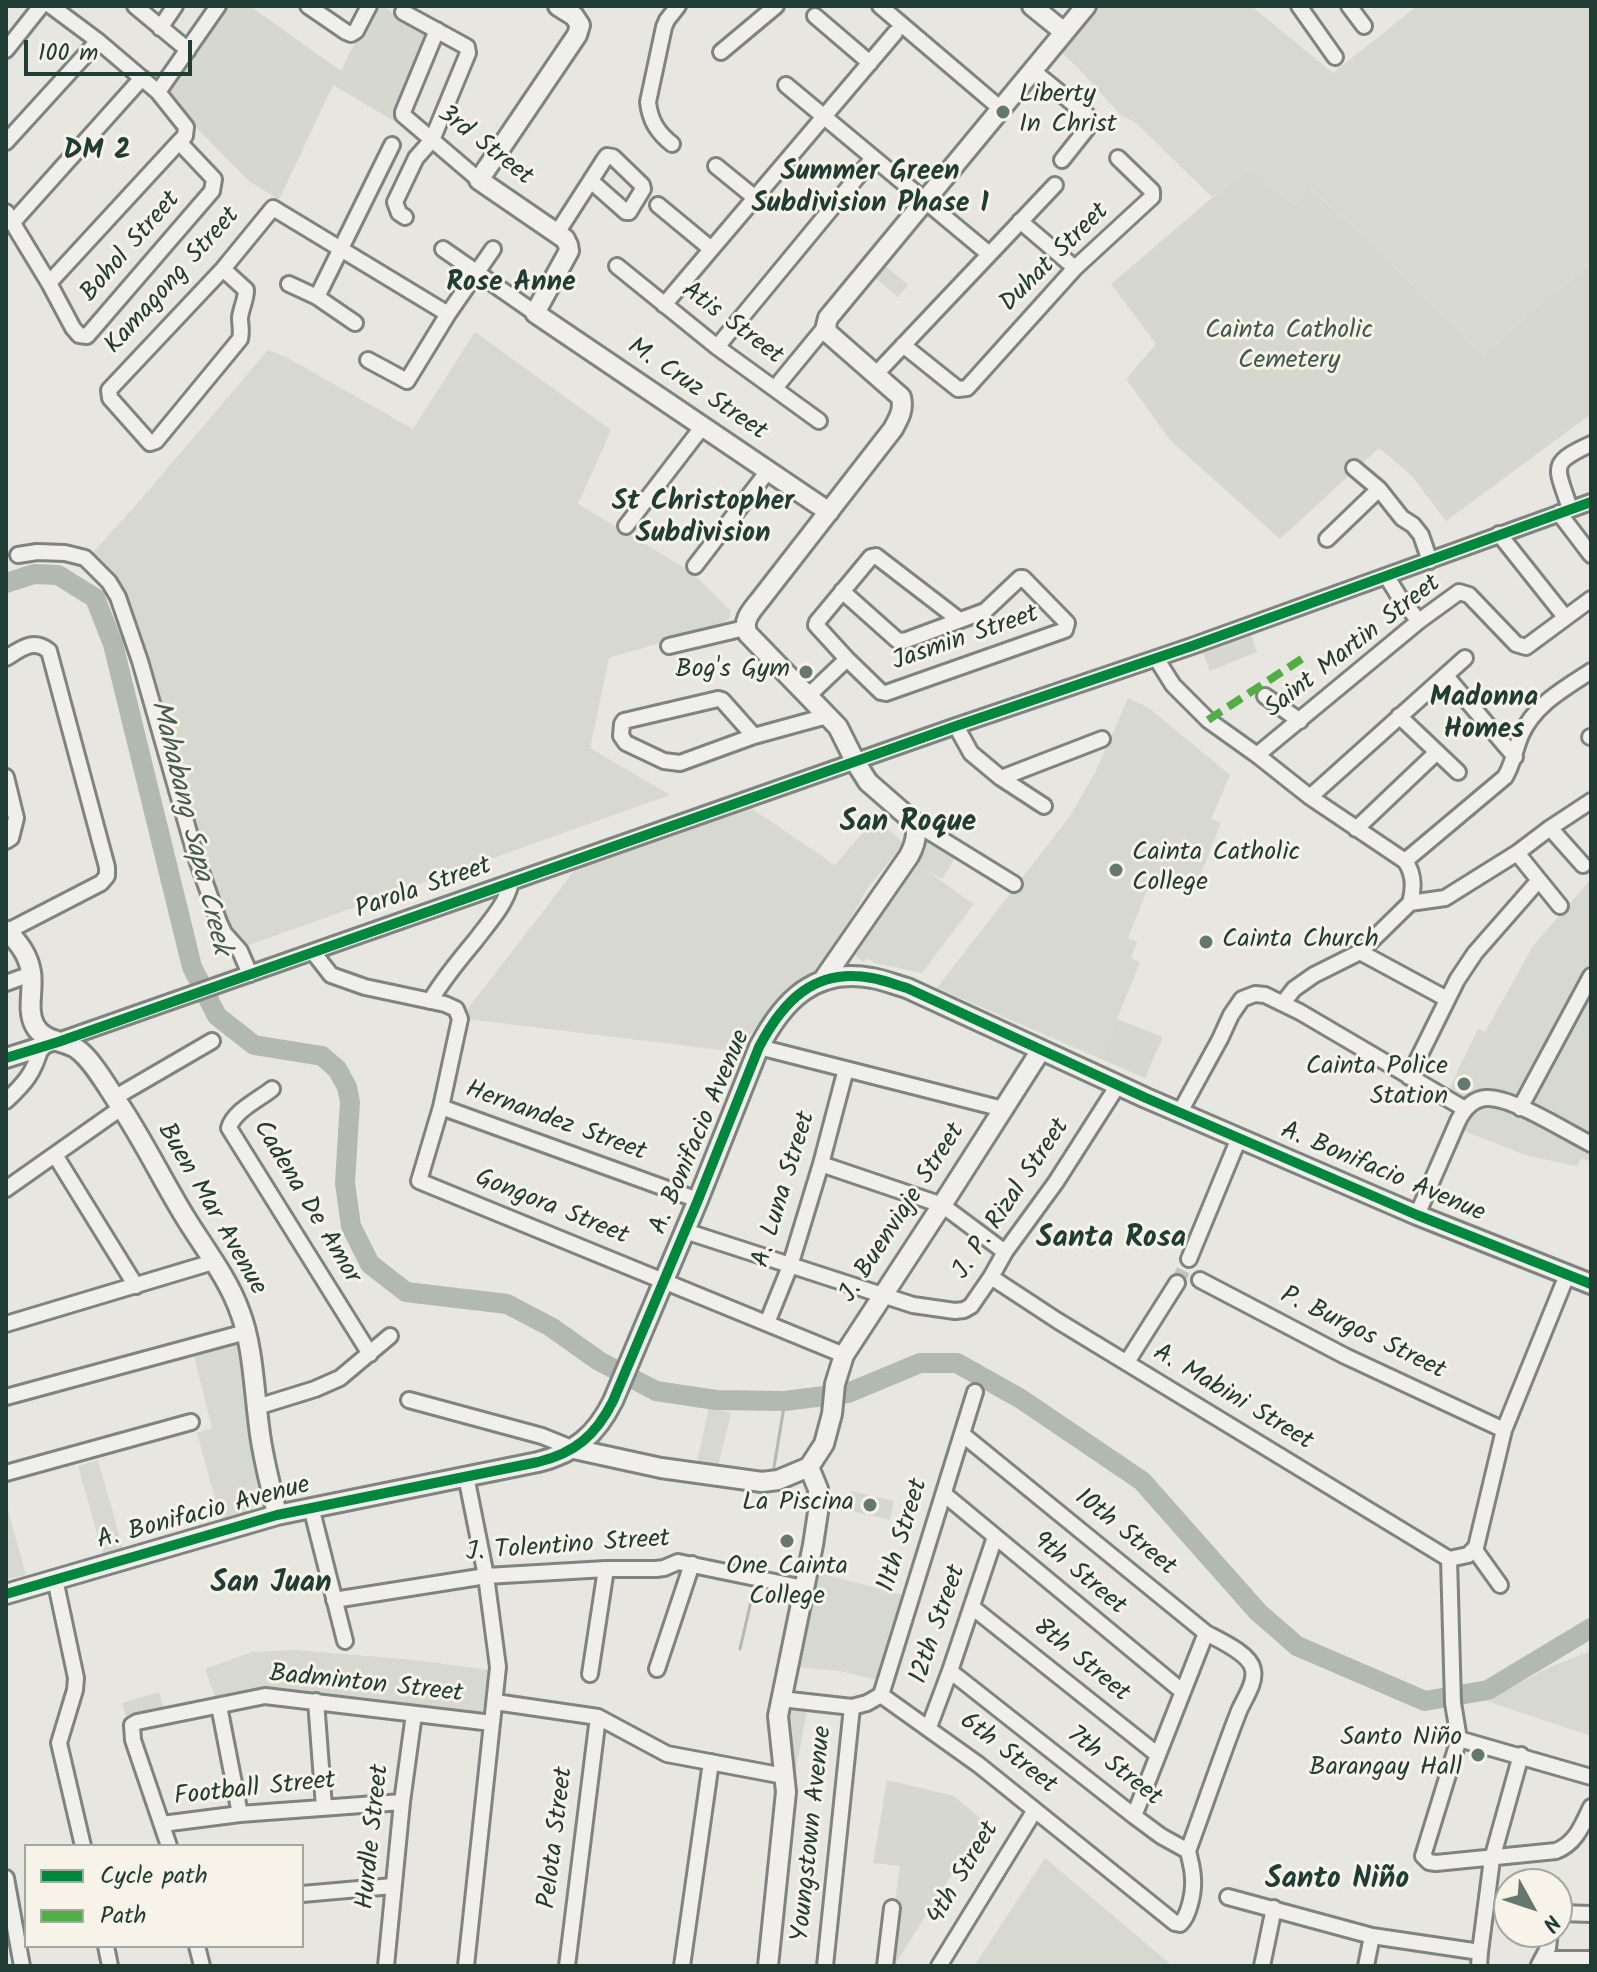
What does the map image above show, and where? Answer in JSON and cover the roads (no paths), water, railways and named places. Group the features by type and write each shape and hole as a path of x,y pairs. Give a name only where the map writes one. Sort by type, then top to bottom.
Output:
{"street":[{"path":"9,41 41,6"},
{"path":"51,6 98,41 142,78 158,92 186,127 185,136 49,283 10,217 142,78"},
{"path":"135,6 188,50"},
{"path":"160,28 175,6"},
{"path":"158,92 218,6"},
{"path":"308,6 351,34 356,31 369,6"},
{"path":"479,180 577,35 580,25 578,11 558,6"},
{"path":"672,144 657,130 648,102 664,27 678,6"},
{"path":"721,52 776,6"},
{"path":"880,6 1001,109"},
{"path":"1032,6 1064,32"},
{"path":"775,388 826,326 828,318 1086,6"},
{"path":"1299,6 1335,57"},
{"path":"1349,6 1364,26"},
{"path":"403,12 467,47 468,53 432,140 416,158 395,202 399,213 405,217"},
{"path":"815,16 870,63"},
{"name":"3rd Street","path":"437,30 403,112 406,119 479,180 563,239"},
{"path":"664,305 895,33"},
{"path":"6,142 98,41"},
{"path":"1032,70 1086,114 1090,121 1062,160"},
{"path":"786,85 989,254"},
{"name":"Bohol Street","path":"49,283 73,328 79,335 87,336 212,191 214,179 179,142"},
{"path":"317,297 392,145"},
{"path":"717,347 873,158"},
{"name":"Duhat Street","path":"903,345 958,389 967,388 1075,268 1152,197 1152,191 1118,158"},
{"path":"716,166 754,197"},
{"path":"443,249 535,313 569,251 563,239 591,181"},
{"path":"876,374 1055,185"},
{"path":"658,205 710,248"},
{"name":"Kamagong Street","path":"223,269 246,290 240,339 156,441 150,443 110,398 109,390 223,269 271,209 275,208 341,249"},
{"path":"1020,221 1075,268"},
{"path":"341,249 448,314"},
{"path":"368,360 405,382 408,380 493,249"},
{"name":"Atis Street","path":"617,266 717,347 819,421"},
{"path":"289,284 317,297 355,323"},
{"name":"M. Cruz Street","path":"535,313 829,512"},
{"path":"826,326 828,333 901,397 903,405 893,429 751,612 745,628 838,727 868,782 915,823 1014,884"},
{"path":"626,526 703,426"},
{"path":"1591,444 1570,454 1560,463 1558,470 1564,511 1591,555"},
{"path":"1354,468 1379,489 1402,518 1413,525 1421,535 1430,561"},
{"path":"695,566 768,471"},
{"path":"1327,539 1379,489"},
{"name":"Parola Street","path":"6,1058 1387,577 1591,502"},
{"path":"1499,534 1565,617"},
{"path":"18,555 65,553 85,558 114,590 128,624 214,909 224,933 243,956 250,974"},
{"path":"807,697 847,659 817,627 817,622 871,557 880,558 958,619"},
{"path":"1387,577 1419,621"},
{"name":"Jasmin Street","path":"847,659 881,692 891,692 1065,630 1067,623 1026,579 1020,578 985,611 958,619"},
{"path":"842,591 901,641 958,619"},
{"name":"Saint Martin Street","path":"1257,755 1419,621 1455,595 1465,593 1516,644 1526,647 1591,599"},
{"path":"669,646 745,628"},
{"path":"6,658 28,644 42,645 49,651 107,867 107,876 101,883 7,929"},
{"path":"1156,658 1173,685 1208,720 1310,797 1405,861 1413,884 1410,903"},
{"path":"1310,797 1465,658"},
{"path":"1405,861 1505,777 1520,737 1533,714 1545,702 1591,671"},
{"path":"1446,676 1515,757"},
{"path":"1265,696 1300,721"},
{"path":"754,736 718,699 624,721 621,729 626,743 664,761 680,763 754,736 827,716"},
{"path":"1399,716 1458,772"},
{"path":"956,726 971,753 1001,778 1044,806"},
{"path":"1001,778 1102,739"},
{"path":"1356,829 1437,752"},
{"path":"6,777 16,818 11,838 6,841"},
{"path":"1283,1003 1294,989 1314,975 1360,952 1410,903 1445,898 1591,801"},
{"path":"823,980 909,856 917,836 915,823"},
{"path":"1550,828 1583,865"},
{"path":"1517,853 1560,906"},
{"path":"1409,1077 1447,999 1475,953 1539,880"},
{"path":"430,1001 501,908 511,883"},
{"name":"Buen Mar Avenue","path":"7,929 25,950 31,974 32,1021 50,1045 75,1048 85,1057 118,1103 233,1295 246,1332 259,1427 277,1515"},
{"path":"313,952 331,975 365,987 456,1009 460,1019 441,1107"},
{"path":"1360,952 1447,999"},
{"path":"6,983 31,974"},
{"name":"A. Bonifacio Avenue","path":"6,1594 277,1515 548,1460 574,1449 602,1420 613,1401 770,1026 787,1004 823,980 849,975 896,985 1417,1215 1591,1284"},
{"path":"1520,1108 1587,992 1591,976"},
{"path":"1180,1112 1231,1015 1242,999 1255,994 1283,1003 1465,1109"},
{"path":"6,1189 55,1155 118,1103 212,1041"},
{"path":"6,1101 26,1082 50,1045"},
{"path":"759,1047 1003,1109"},
{"name":"J. Buenviaje Street","path":"809,1467 824,1444 832,1414 835,1384 844,1355 1041,1050"},
{"name":"A. Luna Street","path":"767,1323 790,1266 846,1069"},
{"name":"J. P. Rizal Street","path":"882,1295 913,1305 955,1311 971,1306 1118,1085"},
{"name":"Cadena De Amor","path":"272,1089 237,1115 229,1128 370,1354"},
{"path":"1417,1215 1465,1109 1475,1101 1486,1098 1504,1101 1591,1144"},
{"name":"Gongora Street","path":"441,1107 419,1181 844,1355"},
{"name":"Hernandez Street","path":"441,1107 698,1200"},
{"path":"1189,1259 1239,1138"},
{"path":"55,1155 136,1286"},
{"path":"821,1164 942,1205 1005,1252"},
{"path":"685,1231 882,1295"},
{"path":"6,1324 213,1262"},
{"path":"1567,1275 1504,1430 1475,1550 1468,1555 1449,1559 1453,1703 1459,1739 1423,1856 1429,1862 1436,1863 1556,1851 1574,1840 1591,1807"},
{"name":"A. Mabini Street","path":"991,1277 1449,1559"},
{"name":"P. Burgos Street","path":"1200,1280 1345,1356 1504,1430"},
{"path":"1127,1362 1177,1283"},
{"path":"6,1397 246,1332"},
{"path":"257,1407 340,1378 390,1336"},
{"name":"11th Street","path":"881,1695 975,1392"},
{"path":"409,1400 542,1436 574,1449 661,1468 762,1482 778,1480 809,1467 818,1489 818,1512 778,1716 786,1792 768,1966"},
{"path":"6,1473 191,1422"},
{"name":"10th Street","path":"962,1434 1206,1633 1241,1653 1250,1662 1254,1671 1253,1680 1239,1710 1188,1851"},
{"path":"466,1476 486,1576 498,1667 466,1966"},
{"name":"9th Street","path":"944,1494 1183,1692"},
{"path":"311,1507 345,1641"},
{"name":"12th Street","path":"929,1727 995,1537"},
{"path":"1475,1550 1500,1585"},
{"name":"J. Tolentino Street","path":"334,1600 486,1576 656,1569 678,1562 804,1588"},
{"path":"657,1669 692,1564"},
{"path":"590,1674 606,1569"},
{"path":"55,1579 76,1678 59,1743 83,1844"},
{"name":"8th Street","path":"972,1607 1158,1755"},
{"path":"1134,1816 1206,1633"},
{"name":"7th Street","path":"950,1671 1134,1816 1188,1851"},
{"path":"781,1699 852,1707 881,1695"},
{"name":"6th Street","path":"881,1695 929,1727 1180,1924 1188,1916 1194,1879 1188,1851"},
{"name":"Badminton Street","path":"162,1824 133,1740 132,1725 143,1720 265,1696 414,1714 494,1712 598,1717 659,1751 784,1776"},
{"path":"316,1701 324,1807"},
{"path":"219,1706 240,1814"},
{"name":"Youngstown Avenue","path":"825,1966 852,1707"},
{"name":"Hurdle Street","path":"386,1966 414,1714"},
{"name":"Pelota Street","path":"567,1966 598,1717"},
{"path":"1459,1739 1591,1777"},
{"path":"1228,1897 1480,1962 1492,1859 1521,1755"},
{"path":"682,1966 711,1762"},
{"name":"Football Street","path":"162,1824 240,1814 402,1802"},
{"name":"4th Street","path":"939,1966 1035,1810"},
{"path":"162,1824 168,1844"},
{"path":"6,1878 10,1931 22,1966"},
{"path":"304,1894 393,1886"},
{"path":"885,1966 892,1908"},
{"path":"1262,1966 1274,1908"},
{"path":"1366,1966 1372,1936"},
{"path":"1541,1962 1591,1959"}],"waterway":[{"name":"Mahabang Sapa Creek","path":"6,583 34,574 58,575 95,598 113,644 192,967 217,1016 254,1045 322,1056 337,1069 347,1087 350,1102 345,1183 351,1226 370,1264 406,1292 507,1304 551,1327 599,1361 656,1391 716,1400 785,1401 848,1393 920,1363 957,1363 1021,1399 1142,1481 1258,1612 1297,1646 1425,1701 1488,1690 1591,1628"},
{"path":"773,1473 785,1401"},
{"path":"740,1649 752,1597"}],"tunnel":[{"path":"1177,1283 1189,1259"}],"place":[{"name":"Liberty In Christ","path":"1003,112"},
{"name":"Bog's Gym","path":"806,672"},
{"name":"Cainta Catholic College","path":"1116,870"},
{"name":"Cainta Church","path":"1206,942"},
{"name":"Cainta Police Station","path":"1464,1084"},
{"name":"La Piscina","path":"870,1505"},
{"name":"One Cainta College","path":"787,1541"},
{"name":"Santo Niño Barangay Hall","path":"1478,1755"}],"district":[{"name":"DM 2","path":"97,153"},
{"name":"Summer Green Subdivision Phase 1","path":"870,190"},
{"name":"Rose Anne","path":"511,285"},
{"name":"St Christopher Subdivision","path":"703,520"},
{"name":"Madonna Homes","path":"1484,716"},
{"name":"San Roque","path":"908,825"},
{"name":"Santa Rosa","path":"1111,1241"},
{"name":"San Juan","path":"271,1586"},
{"name":"Santo Niño","path":"1337,1882"}],"park label":[{"name":"Cainta Catholic Cemetery","path":"1289,348"}]}
